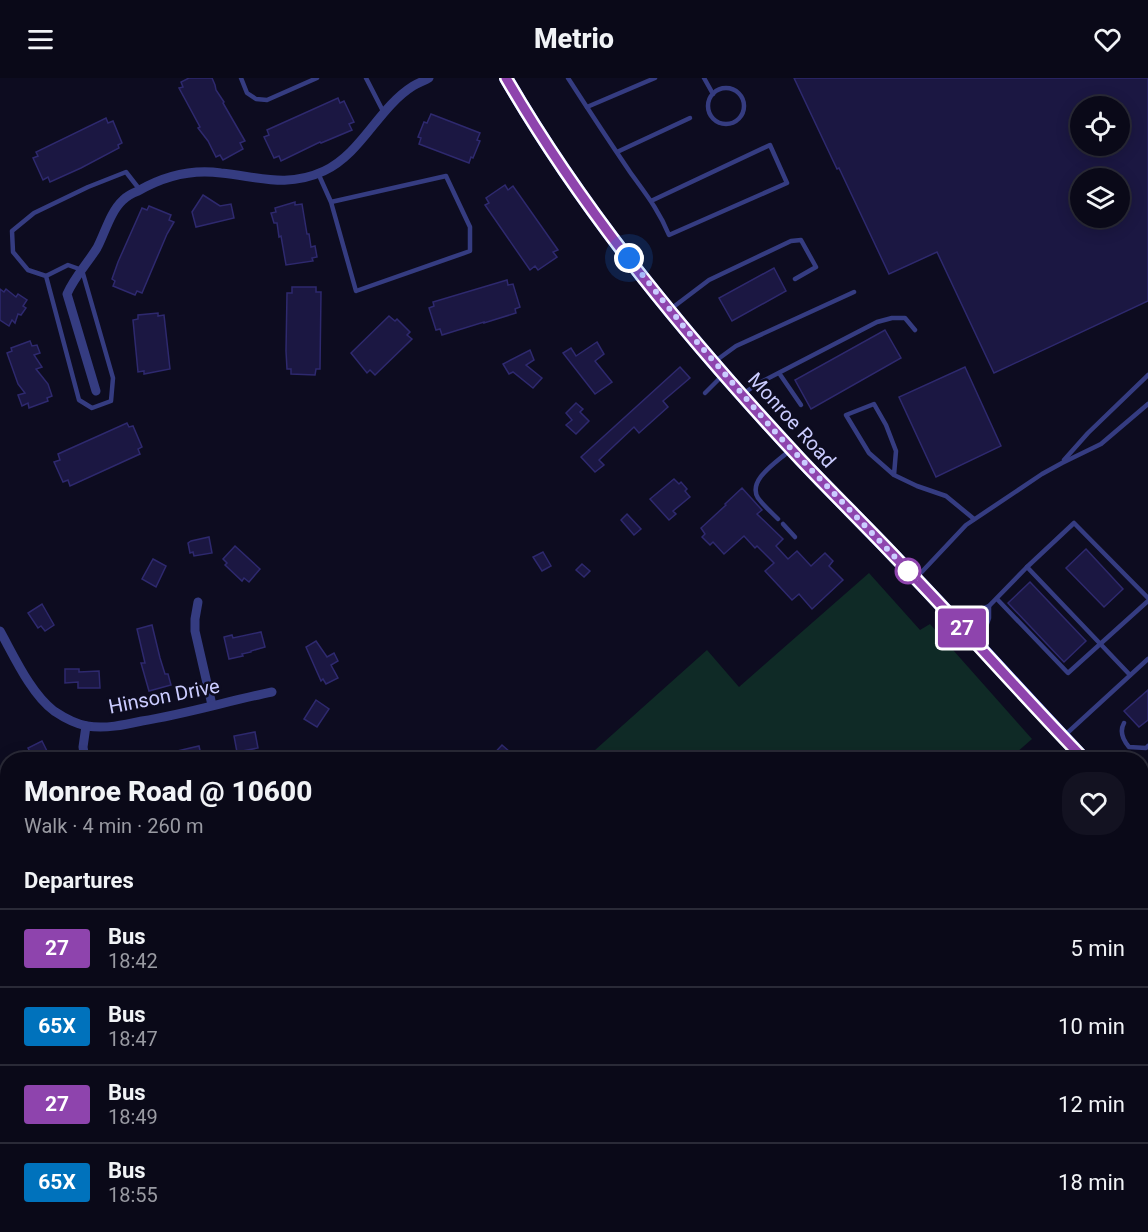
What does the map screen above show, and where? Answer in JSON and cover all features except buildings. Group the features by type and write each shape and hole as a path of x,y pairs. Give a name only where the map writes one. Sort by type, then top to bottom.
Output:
{"main road":[{"name":"Monroe Road","path":"506,78 566,174 615,242 669,310 791,449 1078,752"}],"street":[{"path":"96,391 67,294 72,281 96,248 116,209 124,199 169,177 199,171 281,181 301,179 318,173 349,154 384,113 413,86 429,78"},
{"path":"198,602 195,632 212,705"},
{"name":"Hinson Drive","path":"0,631 28,682 38,695 53,711 86,726 125,724 166,717 272,692"},
{"path":"84,752 86,726"}],"lane":[{"path":"241,78 247,93 256,99 267,100 317,78"},
{"path":"366,78 384,113"},
{"path":"568,78 661,216 669,235 787,183 770,145 651,201"},
{"path":"587,107 655,78"},
{"path":"705,78 713,94"},
{"path":"728,88 738,93 742,97 744,108 739,118 728,124 716,121 709,111 709,99 713,94 728,88"},
{"path":"617,152 690,118"},
{"path":"46,276 79,400 92,408 111,401 113,378 82,270 68,265 46,276 28,270 13,252 12,231 34,213 126,172 140,190"},
{"path":"318,173 332,201 356,291 470,251 470,227 446,176 332,201"},
{"path":"669,310 709,280 791,241 801,240 816,267 795,279"},
{"path":"714,362 736,346 854,292"},
{"path":"742,394 877,322 892,318 905,318 915,330"},
{"path":"779,373 801,405"},
{"path":"705,393 724,374"},
{"path":"1062,462 1088,433 1148,375"},
{"path":"894,475 896,451 886,425 874,404 846,415 869,453 894,475 946,496 974,519"},
{"path":"916,579 966,525 1062,462 1101,444 1148,404"},
{"path":"777,519 757,496 755,485 759,477 791,449"},
{"path":"952,619 989,606 1074,523 1148,600 1068,673 997,599"},
{"path":"783,524 795,537"},
{"path":"1027,567 1130,675"},
{"path":"980,647 989,618 989,606"},
{"path":"1063,736 1148,659"},
{"path":"1124,723 1121,728 1123,741 1129,747 1146,748 1148,746"}],"green space":[{"path":"869,573 920,630 930,624 1032,739 1017,752 593,752 707,650 739,687"}],"bus line":[{"name":"27","path":"506,78 566,174 615,242 684,327 801,460 1078,752"}],"route":[{"path":"629,258 684,327 777,434 916,579 908,571"}]}
